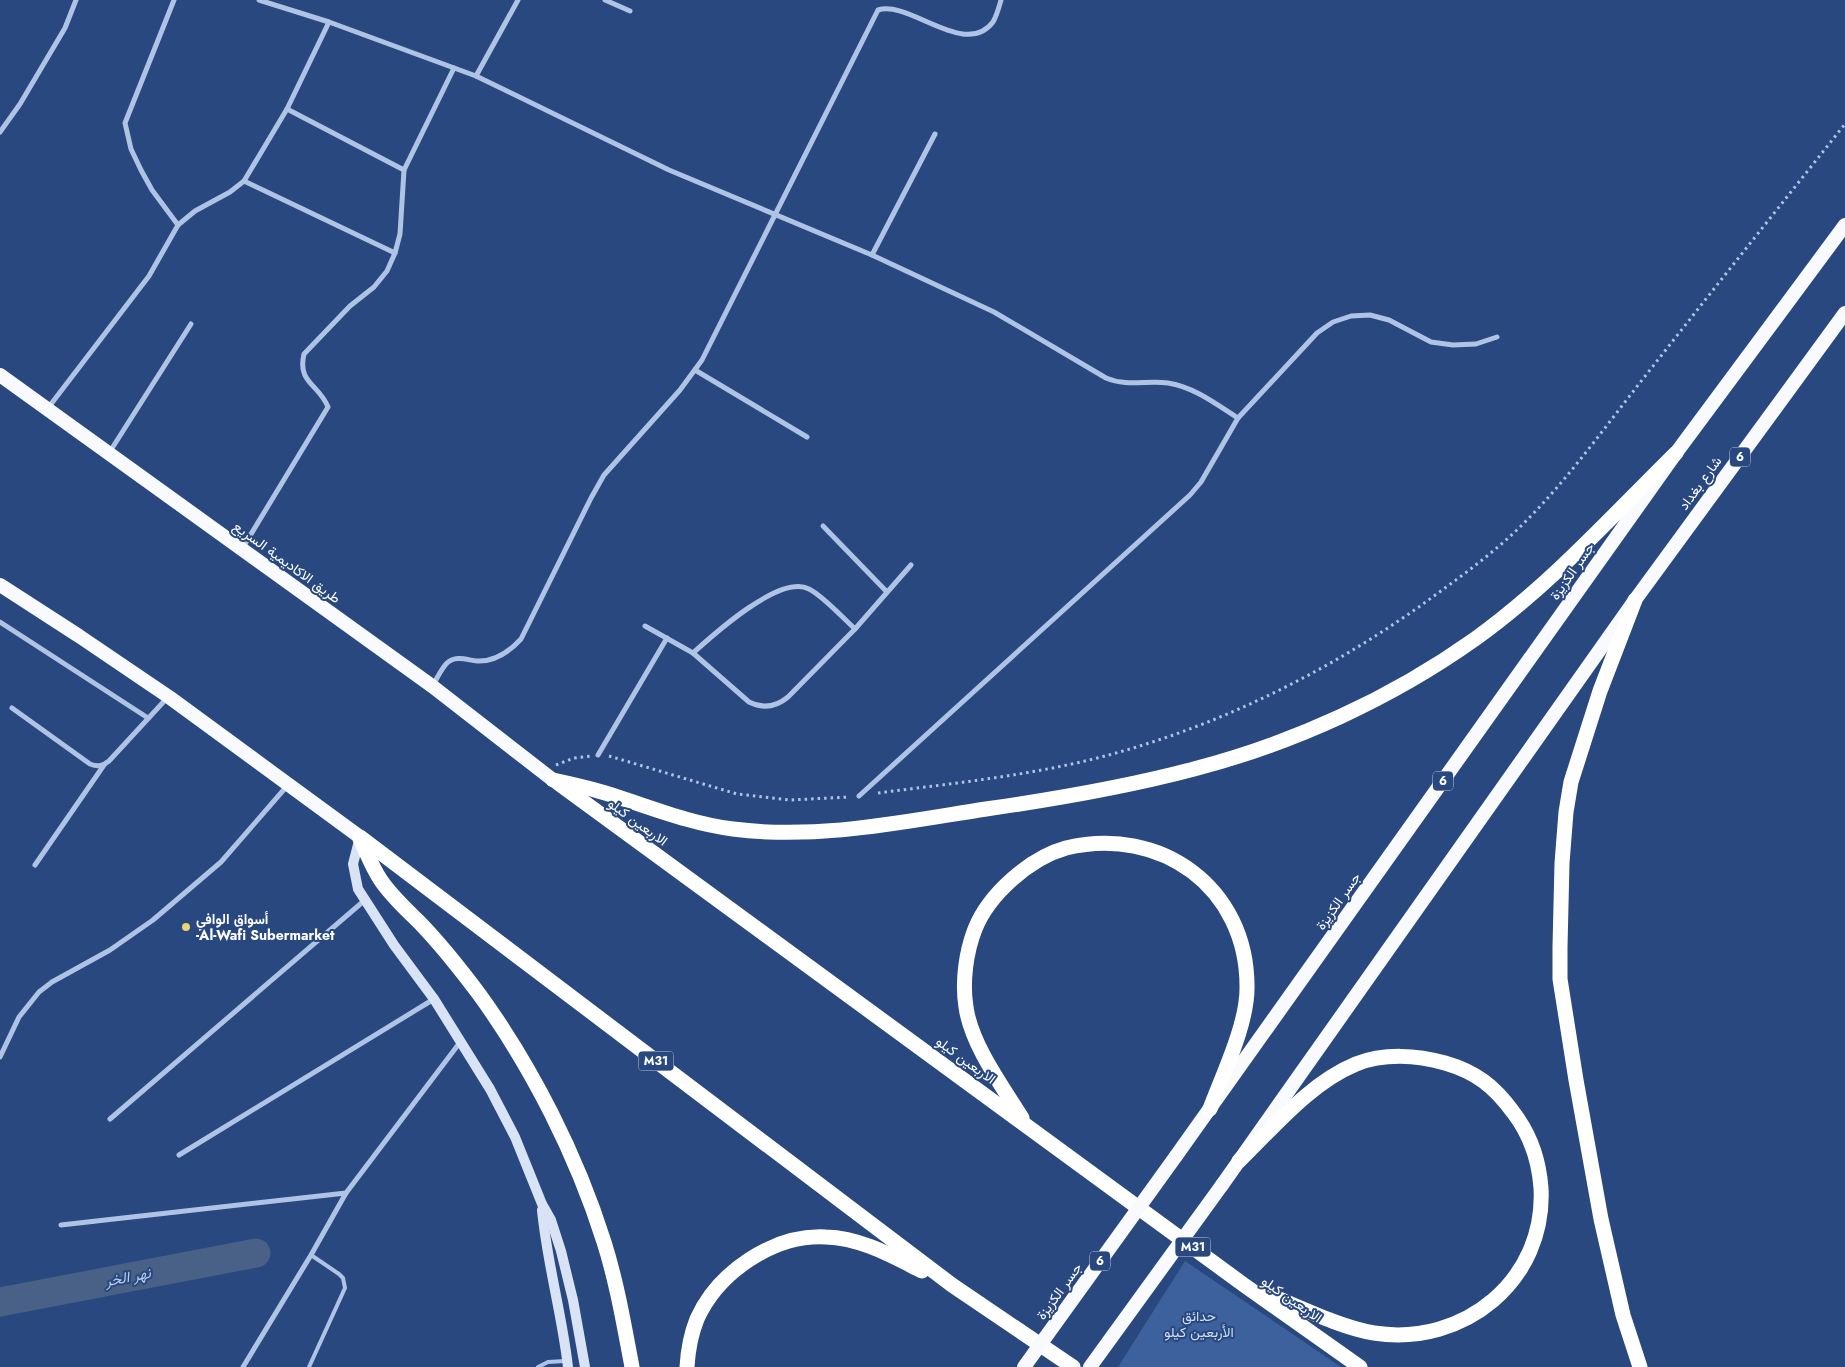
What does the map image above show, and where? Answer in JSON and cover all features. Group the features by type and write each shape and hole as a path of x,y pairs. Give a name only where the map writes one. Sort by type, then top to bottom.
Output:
{"highway":[{"name":"6","path":"1676,453 1845,225"},
{"name":"شارع بغداد","path":"1635,600 1845,313"},
{"name":"طريق الاكاديمية السريع","path":"0,375 432,686 548,776"},
{"path":"548,776 708,825 742,830 789,833 851,830 1051,799 1112,788 1196,769 1247,753 1340,716 1396,688 1443,660 1496,622 1540,586 1676,453"},
{"name":"جسر الكزيزة","path":"1024,1367 1210,1109 1676,453"},
{"path":"0,585 169,697 360,838 385,886 436,940 479,994 512,1044 560,1130 583,1181 605,1243 617,1288 632,1367"},
{"name":"6","path":"1090,1367 1240,1161 1635,600"},
{"path":"1635,600 1600,691 1571,782 1566,812 1562,863 1560,979 1574,1071 1602,1219 1623,1315 1640,1367"},
{"name":"الاربعين كيلو","path":"548,776 1244,1285 1360,1367"},
{"name":"M31","path":"360,838 952,1285 1073,1367"},
{"path":"1027,1125 976,1041 966,1009 964,987 970,948 975,928 990,902 1025,868 1065,849 1089,844 1130,846 1163,856 1188,868 1206,883 1222,901 1233,919 1241,938 1246,963 1248,989 1236,1039 1210,1109"},
{"path":"1240,1161 1312,1091 1334,1075 1358,1063 1392,1056 1417,1057 1460,1068 1480,1077 1501,1096 1520,1120 1533,1146 1540,1176 1542,1199 1539,1224 1525,1264 1502,1293 1471,1317 1454,1325 1417,1334 1373,1333 1348,1326 1244,1285"},
{"path":"687,1367 693,1332 698,1318 715,1290 737,1268 762,1252 783,1244 803,1238 825,1237 846,1240 876,1248 952,1285"}],"main road":[{"path":"360,838 353,864 354,878 365,900 394,945 434,999 461,1041 502,1112 542,1204 551,1220 562,1251 575,1307 585,1367"},
{"path":"542,1204 545,1240 568,1364"}],"street":[{"path":"0,132 20,104 65,28 76,0"},
{"path":"174,0 125,123 131,149 140,170 178,225"},
{"path":"259,0 329,22 476,76 669,170 872,255 994,312 1106,378 1125,384 1167,383 1179,385 1197,393 1238,418"},
{"path":"476,76 518,0"},
{"path":"605,0 630,11"},
{"path":"955,26 970,32 976,32 988,27 996,17 1001,0"},
{"path":"432,686 444,667 452,660 462,658 482,660 497,658 521,640 604,475 696,370 878,10 888,2"},
{"path":"48,409 148,276 178,225 195,211 230,192 244,181 287,109 329,22"},
{"path":"242,550 328,407 324,398 304,375 302,364 304,354 350,306 374,287 387,271 395,253 400,234 404,170 454,68"},
{"path":"287,109 404,170"},
{"path":"872,255 935,134"},
{"path":"244,181 395,253"},
{"path":"859,796 1190,495 1202,482 1238,418 1317,333 1333,322 1351,316 1370,315 1389,320 1431,342 1453,345 1476,344 1497,337"},
{"path":"108,453 191,324"},
{"path":"696,370 807,437"},
{"path":"823,526 887,592"},
{"path":"645,626 693,653 749,702 769,707 788,697 855,630 911,565"},
{"path":"693,653 720,628 762,599 787,588 799,586 808,588 818,594 855,630"},
{"path":"0,622 148,718"},
{"path":"598,755 668,638"},
{"path":"12,708 90,764 97,766 109,762 169,697"},
{"path":"35,865 104,765"},
{"path":"0,1057 19,1017 39,992 52,982 135,934 153,920 221,862 288,785"},
{"path":"110,1119 365,900"},
{"path":"179,1154 434,999"},
{"path":"243,1367 346,1193 461,1041"},
{"path":"61,1225 346,1193"}],"lane":[{"path":"309,1367 346,1288 340,1274 311,1255"},
{"path":"538,1367 548,1362 568,1364"}],"path":[{"path":"548,776 564,761 598,755 622,759 737,794 790,800 859,796 1036,772 1139,746 1190,729 1239,709 1334,662 1380,634 1478,564 1528,520 1573,470 1619,409 1845,124"}],"green space":[{"name":"حدائق الأربعين كيلو","path":"1185,1261 1341,1367 1118,1367"}],"waterway":[{"name":"نهر الخر","path":"0,1302 256,1253"}],"place":[{"name":"أسواق الوافي -Al-Wafi Subermarket","path":"186,927"}]}
